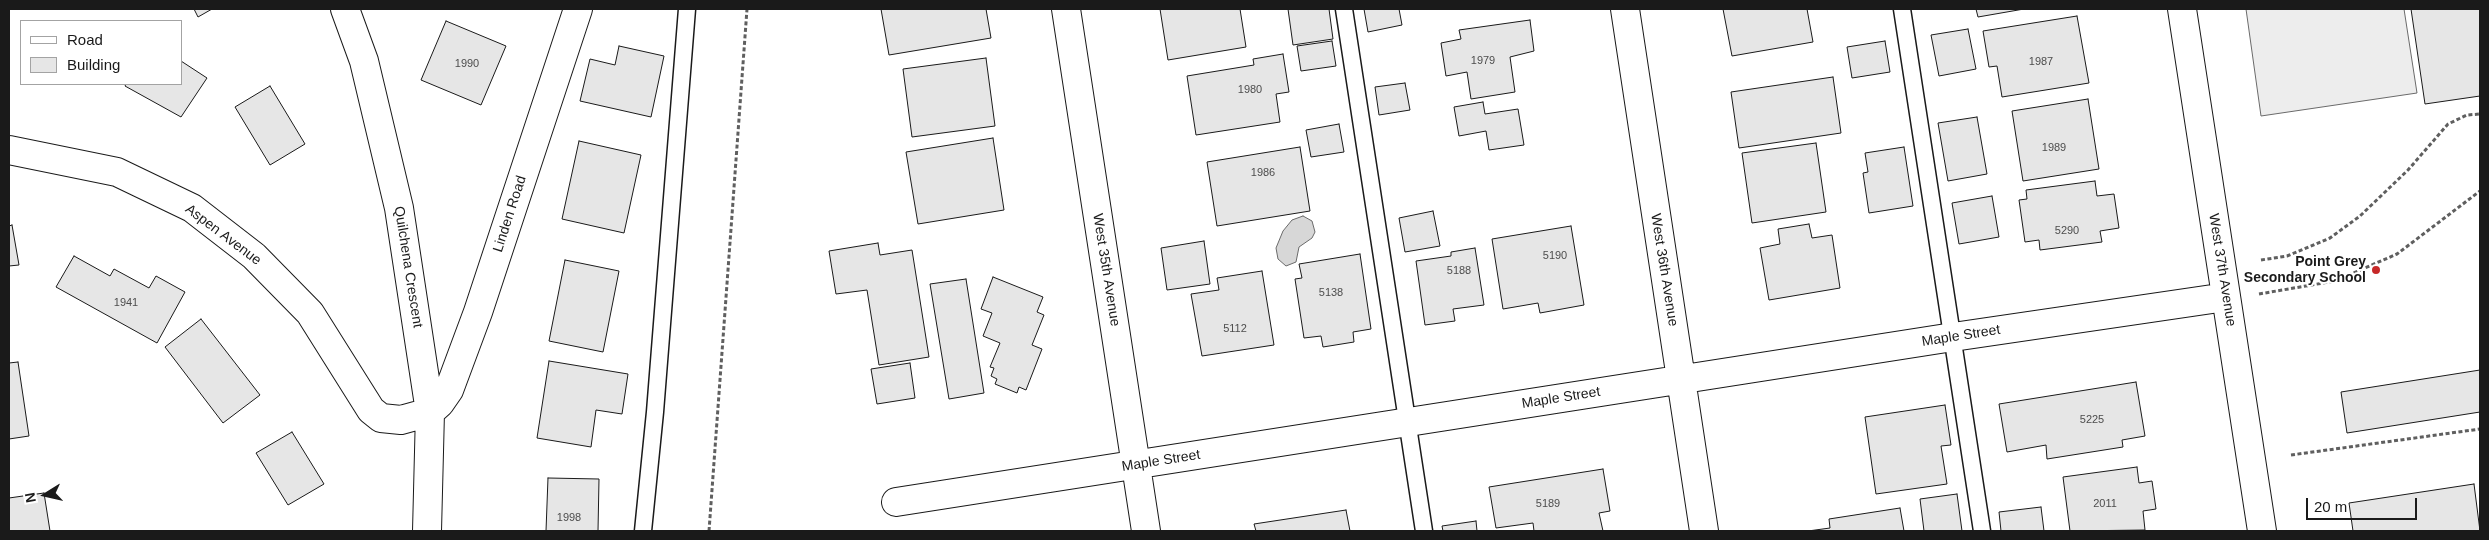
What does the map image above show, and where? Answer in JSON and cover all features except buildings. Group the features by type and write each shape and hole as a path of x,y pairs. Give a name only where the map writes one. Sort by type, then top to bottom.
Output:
{"street":[{"name":"Quilchena Crescent","path":"345,9 364,61 399,208 430,412 428,531"},
{"name":"Linden Road","path":"430,412 440,403 449,390 478,312 578,9"},
{"name":"West 35th Avenue","path":"1066,9 1146,531"},
{"name":"West 36th Avenue","path":"1625,9 1704,531"},
{"name":"West 37th Avenue","path":"2182,9 2262,531"},
{"name":"Aspen Avenue","path":"9,150 117,172 192,208 254,256 310,313 371,410 381,418 392,420 430,412"},
{"name":"Maple Street","path":"896,502 1953,337 2226,297"}],"lane":[{"path":"643,531 659,364 687,9"},
{"path":"1344,9 1424,531"},
{"path":"1902,9 1982,531"}],"path":[{"path":"709,531 747,9"},
{"path":"2261,260 2287,256 2330,238 2360,216 2408,170 2448,124 2467,115 2480,114"},
{"path":"2226,297 2266,294 2336,281 2397,254 2480,192"},
{"path":"2290,456 2480,428"}],"shaded area":[{"path":"2246,9 2404,9 2417,93 2261,116"},
{"path":"1303,216 1312,221 1315,232 1312,238 1299,247 1296,262 1286,266 1278,259 1276,248 1283,231 1292,220"}],"place":[{"name":"Point Grey Secondary School","path":"2376,270"}]}
